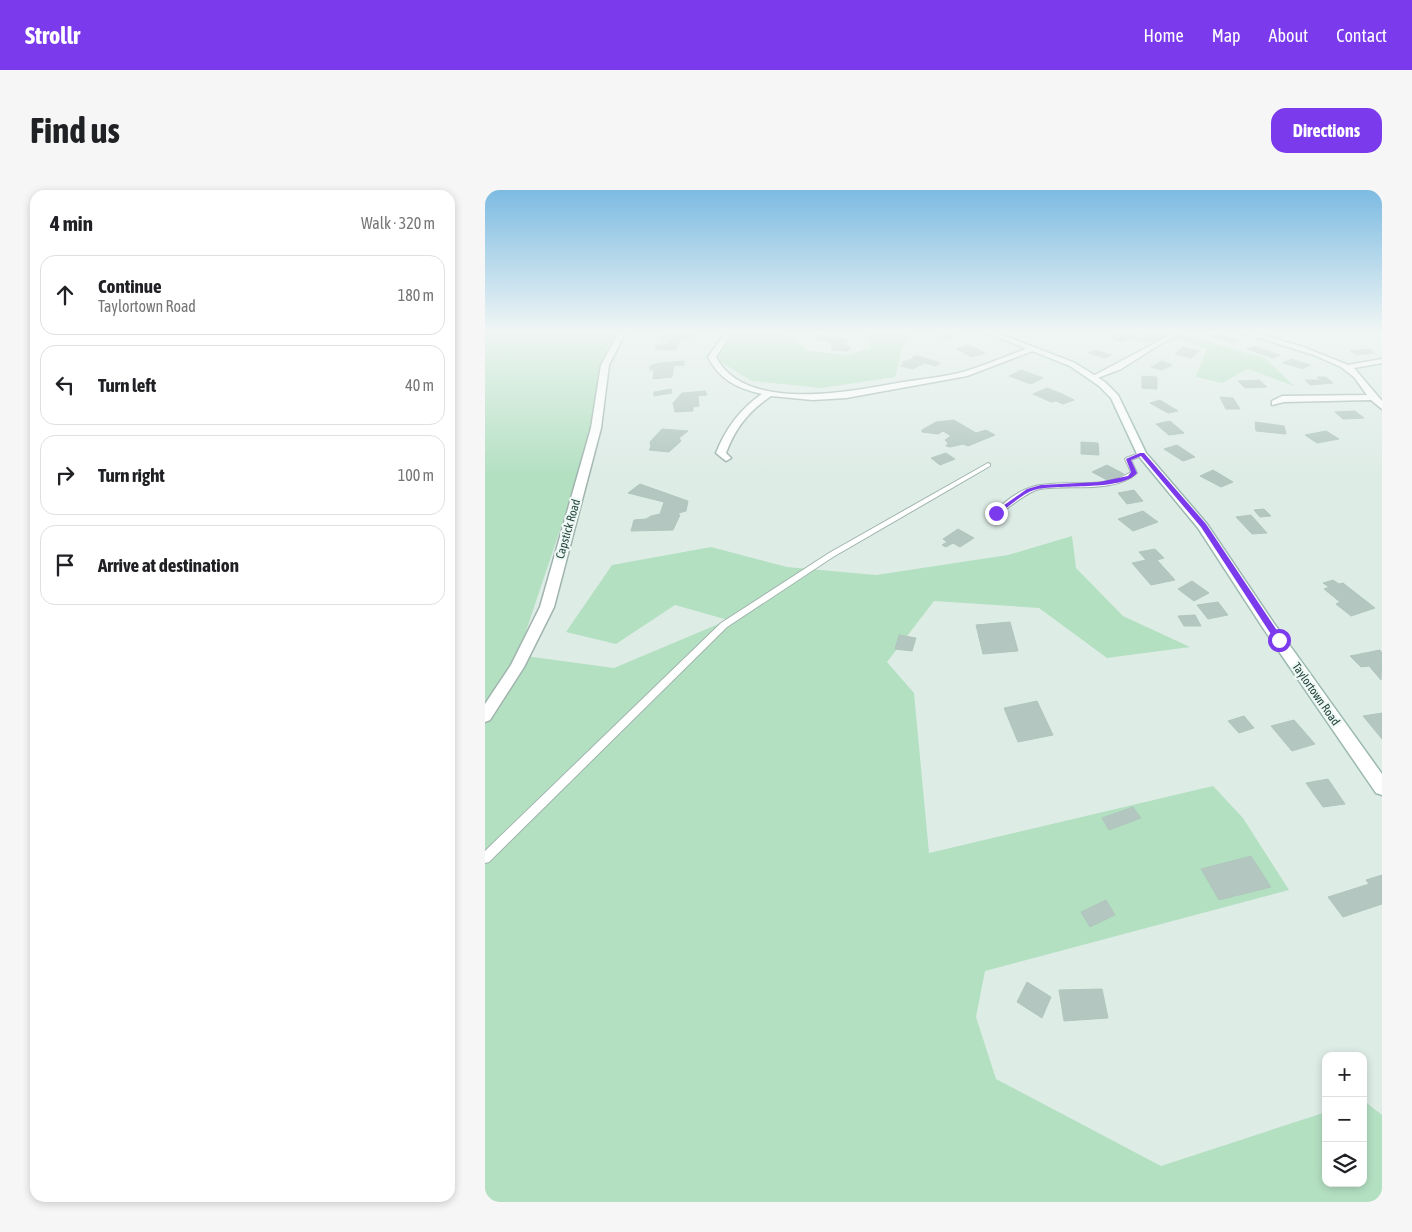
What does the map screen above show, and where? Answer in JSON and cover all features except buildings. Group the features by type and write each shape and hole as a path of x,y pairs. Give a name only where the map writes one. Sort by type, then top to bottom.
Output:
{"street":[{"name":"Capstick Road","path":"485,716 517,667 547,606 596,428 603,379"},
{"path":"733,379 747,388 813,397 846,395 935,379"},
{"name":"Taylortown Road","path":"1097,379 1115,397 1142,454 1203,526 1382,788"},
{"path":"1360,379 1382,406"},
{"path":"726,458 721,453 728,433 746,409 769,392"},
{"path":"1275,403 1282,399 1373,397"}],"lane":[{"path":"996,513 1029,490 1035,488 1099,484 1130,477 1134,473 1128,459 1142,454"},
{"path":"485,858 724,625 831,555 988,465"}],"green space":[{"path":"485,379 603,379 597,420 518,655 614,668 728,620 675,605 616,644 566,632 612,565 711,547 787,567 876,575 1008,555 1072,536 1076,568 1123,616 1190,647 1107,658 1039,608 934,601 887,662 914,693 929,853 1213,786 1243,818 1289,890 985,971 976,1017 996,1079 1161,1166 1322,1113 1322,1187 1367,1187 1367,1103 1382,1115 1382,1202 485,1202"},
{"path":"749,379 880,379 821,388"},
{"path":"1206,379 1229,379 1222,383"},
{"path":"1276,379 1287,379 1294,386"}],"route":[{"path":"996,513 1029,490 1041,487 1099,484 1130,477 1134,473 1128,459 1142,454 1203,526 1279,640"}]}
